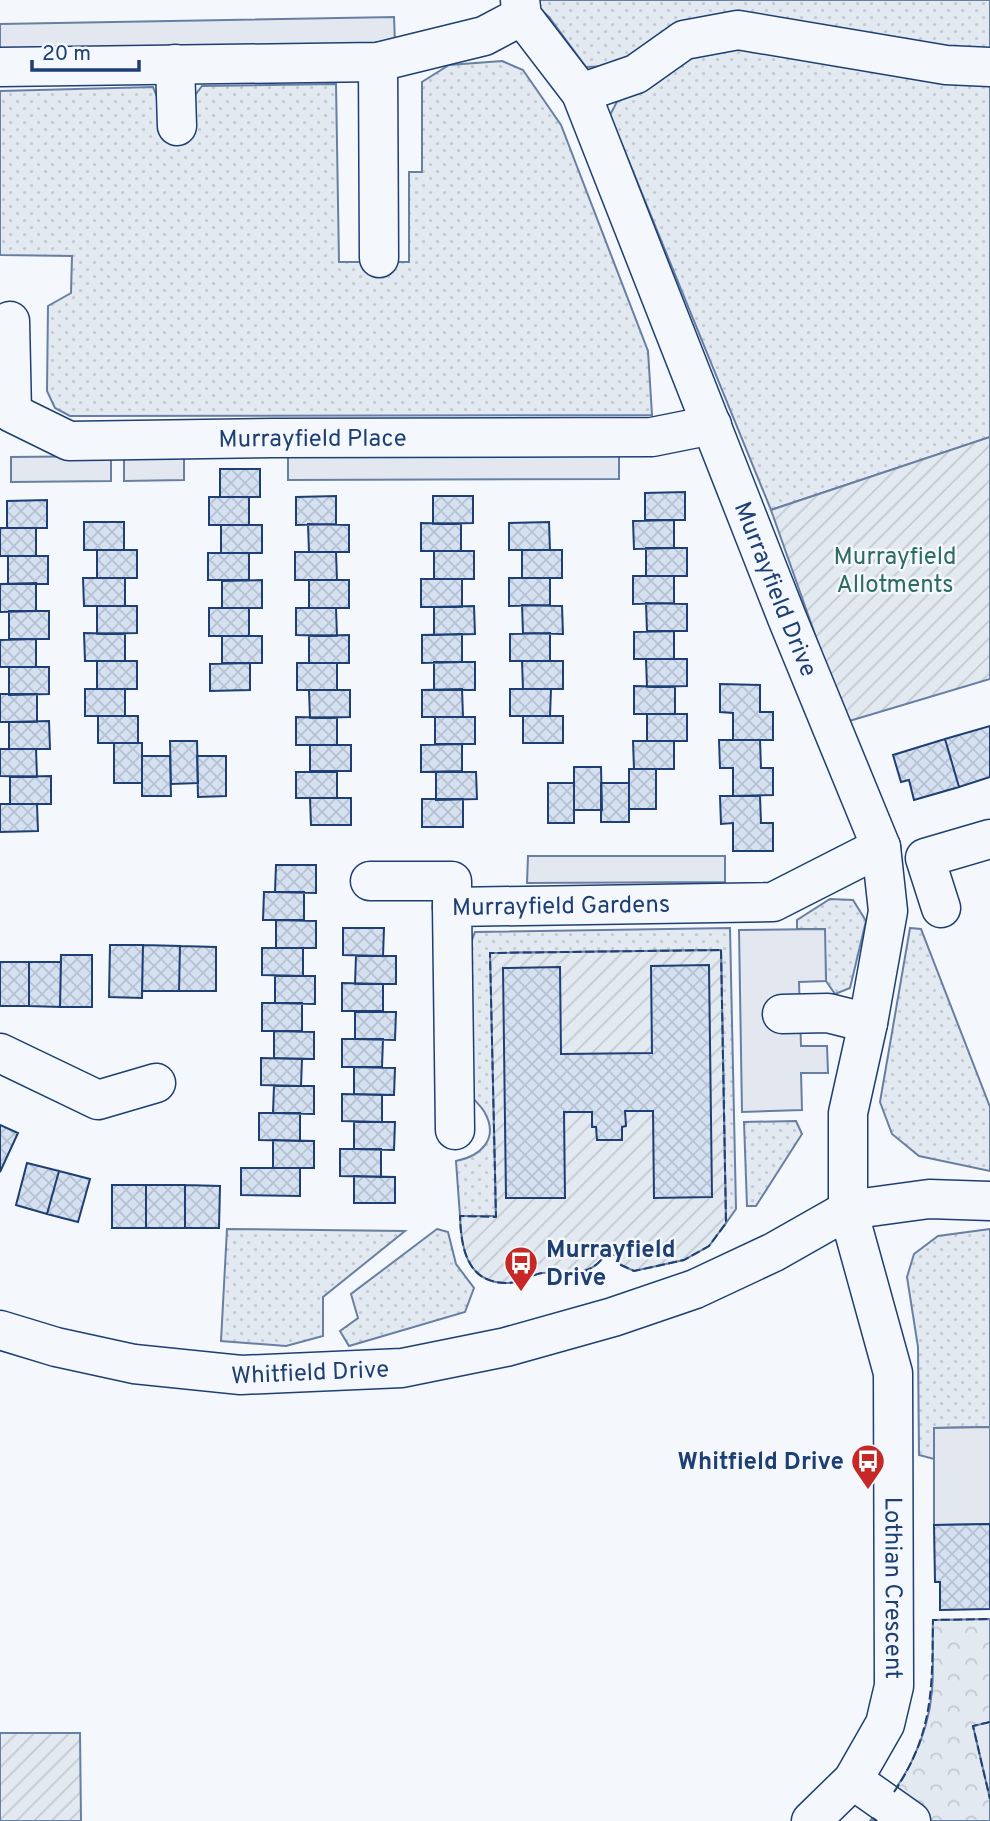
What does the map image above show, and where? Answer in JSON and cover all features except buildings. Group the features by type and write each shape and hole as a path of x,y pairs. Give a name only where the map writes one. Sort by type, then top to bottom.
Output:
{"street":[{"path":"0,67 378,62 484,36 521,8"},
{"name":"Murrayfield Drive","path":"521,8 581,93 787,618 881,847 888,911 848,1114 848,1210"},
{"path":"581,93 636,74 684,40 738,30 946,65 990,67"},
{"path":"378,62 379,258"},
{"path":"175,64 177,126"},
{"name":"Murrayfield Place","path":"10,321 12,413 69,441 652,436 712,425"},
{"path":"941,908 925,858 990,839"},
{"name":"Murrayfield Gardens","path":"455,1130 452,907 773,902 881,847"},
{"path":"370,881 452,881 452,907"},
{"path":"782,1014 828,1013 868,1023"},
{"path":"0,1053 98,1100 156,1083"},
{"path":"848,1210 929,1199 990,1201"},
{"name":"Whitfield Drive","path":"0,1330 55,1347 134,1364 241,1375 402,1368 506,1346 613,1317 695,1289 774,1252 848,1210"},
{"name":"Lothian Crescent","path":"811,1821 853,1780 885,1724 894,1686 893,1373 848,1210"},
{"path":"853,1780 911,1821"}],"green space":[{"path":"530,0 990,0 990,437 771,510 610,115 633,65 586,67 549,17"},
{"path":"502,61 523,70 561,125 648,351 652,415 70,416 55,408 47,391 48,306 71,293 72,256 0,255 0,91 153,87 161,106 192,99 202,86 336,84 339,262 409,262 409,172 422,172 422,82 449,65"},
{"name":"Murrayfield Allotments","path":"990,437 990,679 846,722 771,510"},
{"path":"830,899 853,900 866,921 850,988 835,994 826,981 824,929 797,929 797,920"},
{"path":"730,928 736,1209 726,1223 721,950 491,953 496,1217 460,1216 456,1161 480,1150 489,1138 490,1131 485,1113 471,1096 468,951 475,932"},
{"path":"910,928 921,929 990,1107 990,1171 919,1156 892,1134 880,1102"},
{"path":"721,950 726,1223 709,1246 684,1260 634,1271 621,1265 617,1255 605,1255 592,1268 584,1271 542,1273 510,1283 492,1281 482,1276 474,1269 464,1250 460,1216 496,1216 490,953"},
{"path":"796,1121 802,1134 756,1206 747,1206 744,1122"},
{"path":"227,1229 405,1231 323,1297 323,1336 286,1346 221,1341"},
{"path":"437,1229 448,1232 456,1264 474,1288 465,1312 349,1346 340,1331 358,1318 351,1294"},
{"path":"990,1229 990,1427 934,1428 934,1459 919,1455 918,1347 907,1277 914,1254 938,1236"},
{"path":"990,1619 990,1821 870,1821 903,1777 925,1727 932,1691 933,1620"},
{"path":"990,1722 990,1799 973,1726"},
{"path":"0,1733 80,1733 81,1821 0,1821"}],"shaded area":[{"path":"394,17 395,43 0,51 0,24"},
{"path":"619,452 619,479 288,480 288,453"},
{"path":"111,456 111,481 11,482 11,457"},
{"path":"124,456 184,456 184,480 124,481"},
{"path":"528,856 725,856 725,882 527,883"},
{"path":"825,929 826,981 799,982 801,1046 827,1046 828,1073 801,1073 802,1110 742,1112 739,930"},
{"path":"990,1427 990,1524 934,1525 934,1428"}],"fence":[{"path":"721,950 726,1223 709,1246 684,1260 634,1271 621,1265 617,1255 605,1255 592,1268 584,1271 542,1273 510,1283 492,1281 482,1276 474,1269 464,1250 460,1216 496,1217 490,953 721,950"},
{"path":"894,1792 917,1750 924,1729 931,1688 933,1620 990,1619"},
{"path":"990,1722 973,1726 990,1799"},
{"path":"873,1818 877,1821"}],"place":[{"name":"Murrayfield Drive","path":"521,1293"},
{"name":"Whitfield Drive","path":"868,1491"}]}
